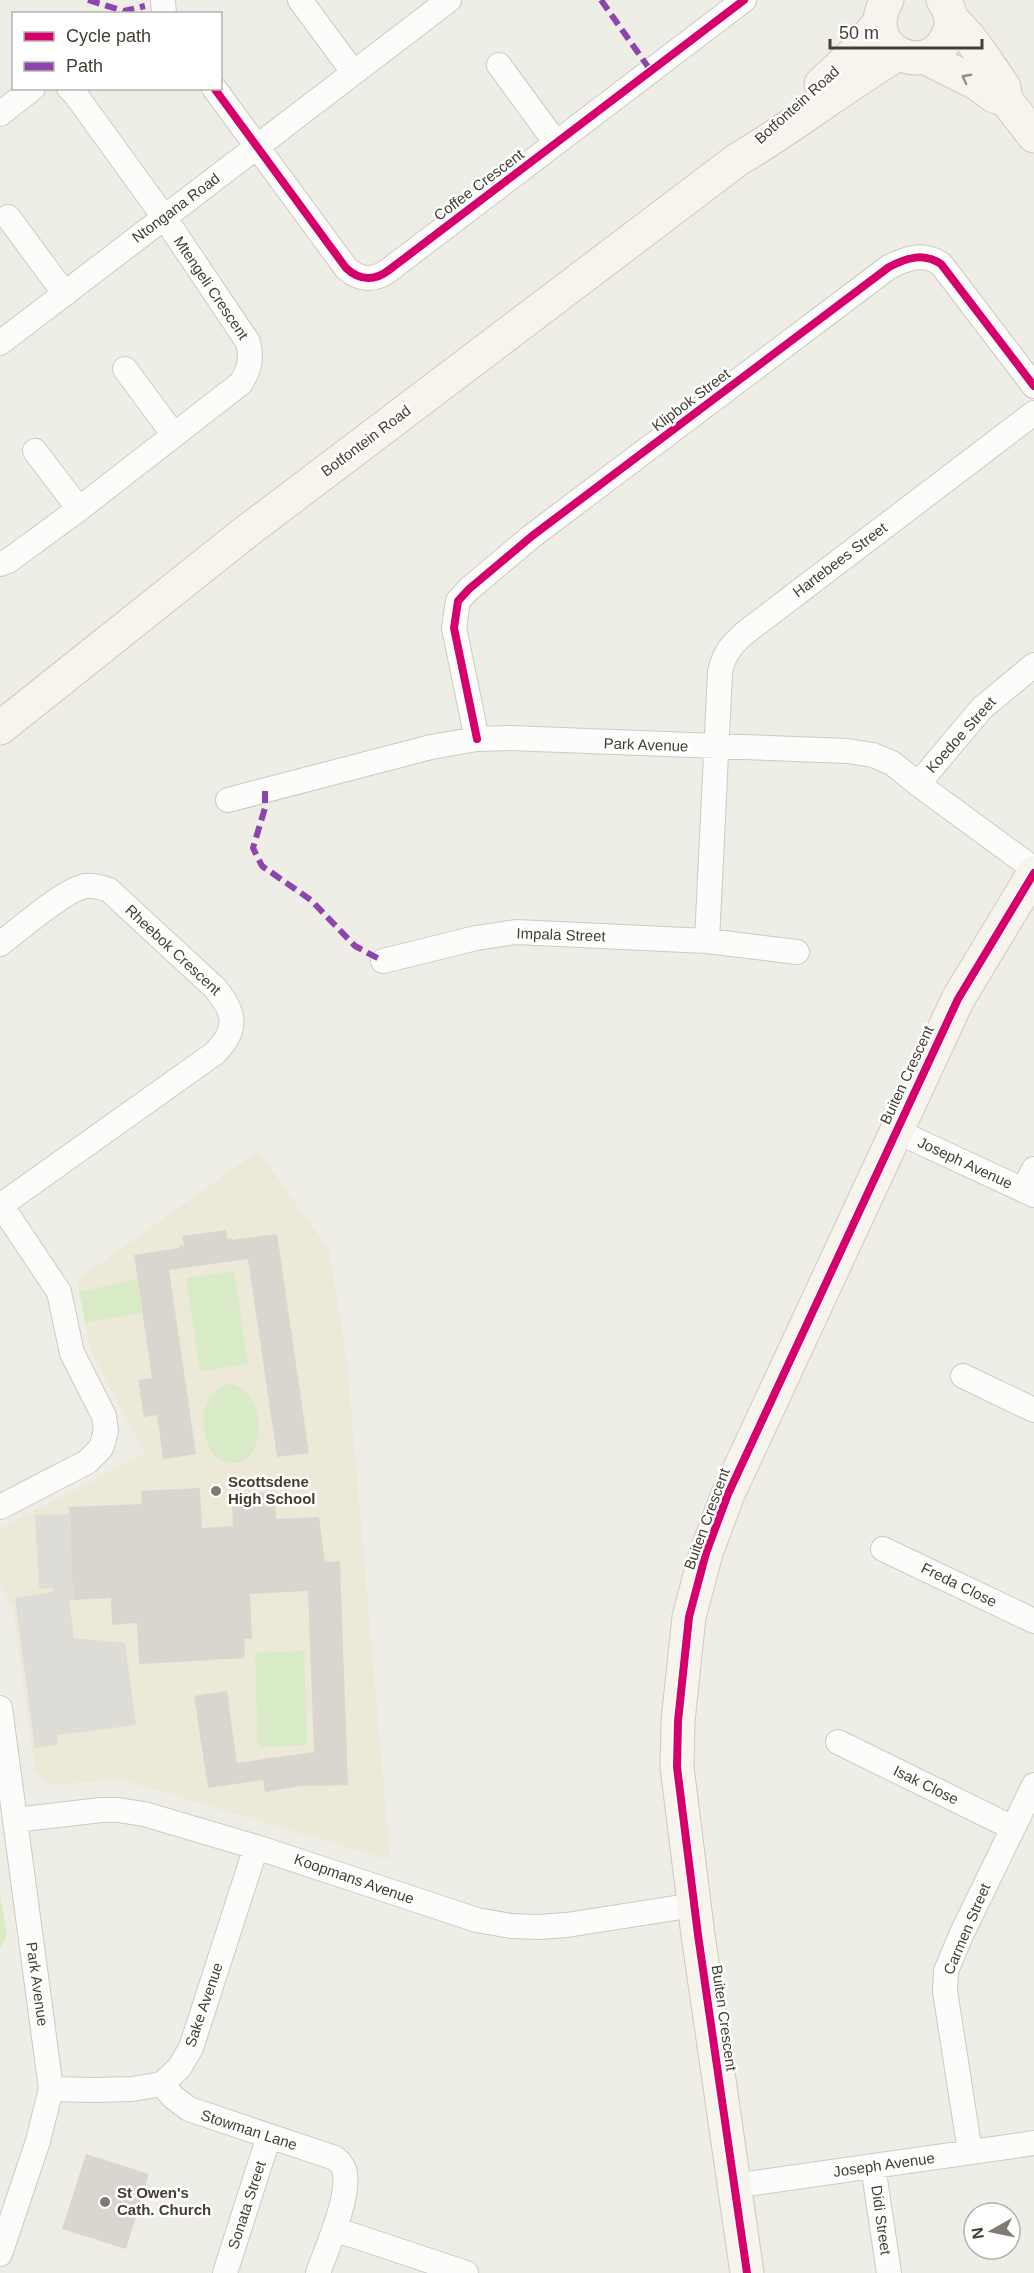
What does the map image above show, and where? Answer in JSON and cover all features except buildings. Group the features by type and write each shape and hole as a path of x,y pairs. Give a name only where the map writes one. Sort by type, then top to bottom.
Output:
{"street":[{"path":"300,0 353,72"},
{"name":"Ntongana Road","path":"0,344 450,0"},
{"name":"Coffee Crescent","path":"215,90 346,268 352,274 367,279 382,275 744,0"},
{"path":"882,8 882,35 888,46 978,84 994,96 1006,100"},
{"name":"Botfontein Road","path":"0,728 242,535 737,160 853,54 882,8"},
{"path":"954,8 968,36 1004,87 1006,100 1034,136"},
{"name":"Botfontein Road","path":"737,160 768,142 865,74 911,56 936,52 945,44 950,32 954,8"},
{"path":"499,65 556,143"},
{"path":"0,114 30,90"},
{"path":"71,90 164,217"},
{"path":"8,217 65,294"},
{"name":"Mtengeli Crescent","path":"0,564 8,561 79,509 241,383 249,369 252,356 248,342 164,217"},
{"name":"Klipbok Street","path":"477,739 454,628 458,601 532,536 889,267 901,261 922,256 932,258 941,264 1034,386"},
{"path":"125,369 174,435"},
{"name":"Hartebees Street","path":"716,748 720,672 723,658 730,646 1034,413"},
{"path":"35,451 79,509"},
{"name":"Koedoe Street","path":"918,784 982,708 1034,665"},
{"name":"Park Avenue","path":"228,800 431,747 477,739 510,738 716,748 848,751 873,755 892,763 1034,871"},
{"path":"706,941 716,748"},
{"name":"Buiten Crescent","path":"747,2273 694,1905 677,1767 678,1720 689,1617 706,1553 728,1494 958,999 1034,871"},
{"name":"Rheebok Crescent","path":"0,944 68,893 84,886 97,886 110,890 215,988 228,1003 232,1014 231,1029 225,1043 215,1053 1,1206"},
{"name":"Impala Street","path":"383,961 476,938 516,932 706,941 797,952"},
{"name":"Joseph Avenue","path":"896,1131 1028,1193"},
{"path":"1028,1193 1034,1168"},
{"path":"0,1507 87,1462 101,1448 106,1431 104,1416 72,1353 59,1292 1,1206"},
{"path":"963,1376 1034,1410"},
{"name":"Freda Close","path":"884,1549 1034,1621"},
{"name":"Park Avenue","path":"0,1708 51,2089 38,2141 0,2254"},
{"name":"Isak Close","path":"838,1742 1013,1828"},
{"name":"Carmen Street","path":"970,2152 945,1981 946,1971 961,1935 1034,1785"},
{"name":"Koopmans Avenue","path":"15,1820 101,1810 144,1814 256,1846 477,1920 511,1926 538,1928 567,1925 694,1905"},
{"name":"Sake Avenue","path":"162,2084 179,2068 190,2048 256,1846"},
{"path":"51,2089 104,2090 162,2084"},
{"name":"Stowman Lane","path":"162,2084 173,2097 189,2109 335,2158 343,2165 345,2175 342,2201 334,2229"},
{"name":"Sonata Street","path":"225,2273 269,2136"},
{"name":"Joseph Avenue","path":"734,2186 1034,2143"},
{"name":"Didi Street","path":"873,2166 889,2273"},
{"path":"318,2273 334,2229 466,2273"}],"shaded area":[{"name":"Scottsdene High School","path":"258,1151 329,1250 347,1362 390,1860 120,1779 49,1785 35,1771 13,1610 0,1585 0,1528 145,1454 91,1352 77,1280"},
{"path":"69,1514 73,1600 69,1600 74,1638 125,1643 136,1725 57,1735 58,1745 35,1748 15,1598 53,1592 53,1588 39,1589 35,1515"}],"green space":[{"path":"234,1271 248,1364 200,1371 186,1278"},
{"path":"137,1279 142,1313 85,1322 79,1292"},
{"path":"231,1384 243,1389 252,1399 259,1426 252,1452 243,1460 231,1463 220,1459 211,1451 204,1425 209,1398 218,1389"},
{"path":"304,1651 307,1745 258,1747 255,1653"},
{"path":"0,1894 7,1936 0,1948"}],"marked path":[{"path":"88,0 124,11 145,6"},
{"path":"601,0 651,71"},
{"path":"265,791 265,808 253,848 262,866 311,900 355,946 383,961"}],"cycle path":[{"path":"215,90 346,268 362,277 373,278 384,274 744,0"},
{"path":"477,739 454,628 458,601 532,536 889,267 902,261 921,257 941,264 1034,386"},
{"path":"747,2273 698,1935 677,1767 678,1721 689,1617 706,1553 728,1494 958,999 1034,873"}],"place":[{"name":"Scottsdene High School","path":"216,1491"},
{"name":"St Owen's Cath. Church","path":"105,2202"}]}
